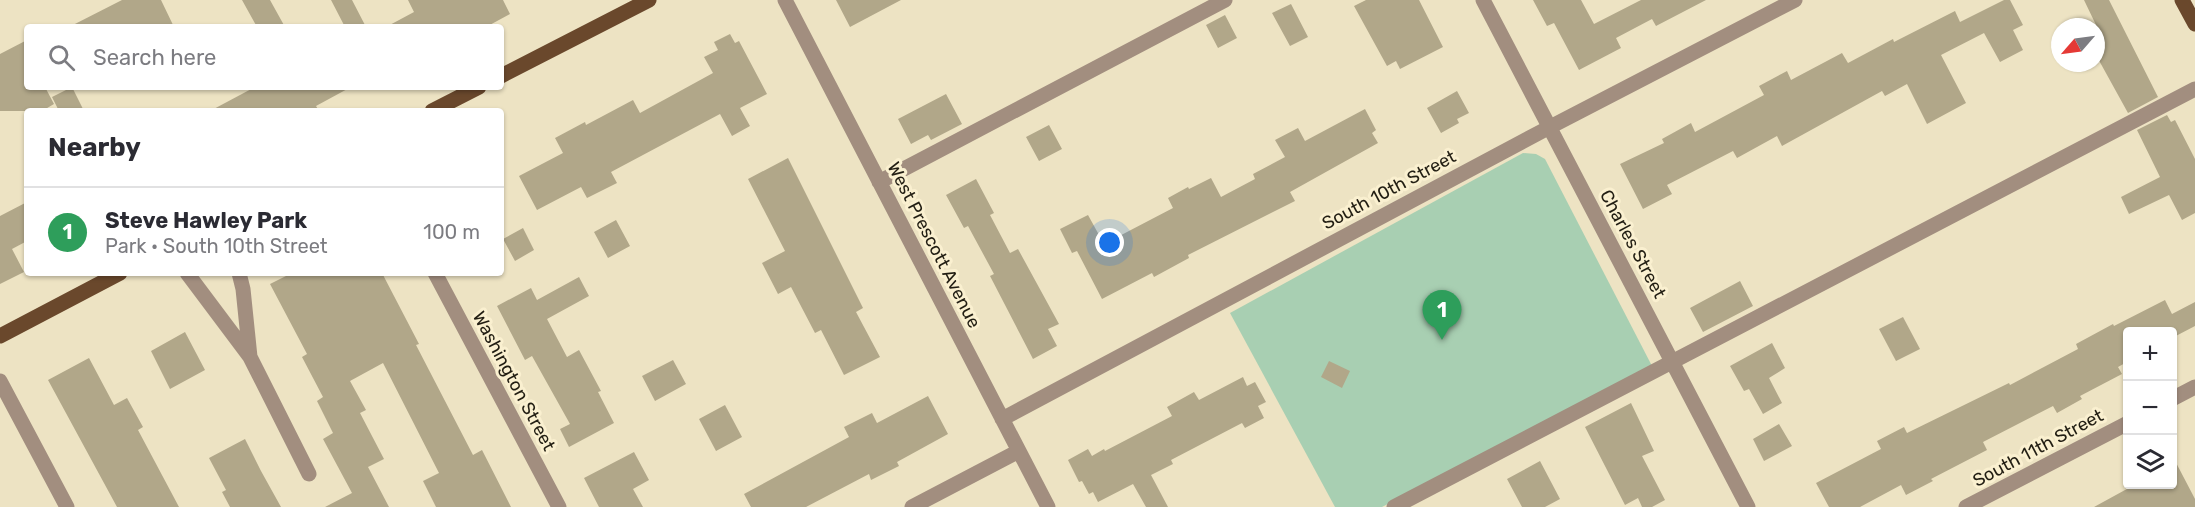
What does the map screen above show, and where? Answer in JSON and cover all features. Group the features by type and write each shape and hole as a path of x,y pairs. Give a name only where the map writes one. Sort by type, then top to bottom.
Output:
{"main road":[{"path":"504,74 649,0"},
{"path":"2182,0 2194,20"},
{"path":"438,108 473,90"},
{"path":"0,336 114,276"}],"street":[{"name":"West Prescott Avenue","path":"785,0 1048,507"},
{"path":"879,182 1225,0"},
{"name":"Charles Street","path":"1483,0 1748,507"},
{"name":"South 10th Street","path":"1002,419 1550,127 1795,0"},
{"path":"1394,507 2195,89"},
{"path":"189,276 250,357 309,474"},
{"path":"240,276 250,357"},
{"name":"Washington Street","path":"437,276 559,507"},
{"path":"0,381 67,507"},
{"path":"2177,396 2195,387"},
{"name":"South 11th Street","path":"1966,507 2123,425"},
{"path":"912,507 1019,451"}],"green space":[{"path":"1523,153 1536,154 1545,159 1652,366 1382,507 1335,507 1230,313"}],"building":[{"path":"122,0 161,0 173,24 75,24"},
{"path":"242,0 270,0 283,24 255,24"},
{"path":"331,0 352,0 364,24 343,24"},
{"path":"408,0 503,0 510,14 492,24 392,24 414,12"},
{"path":"836,0 901,0 850,27"},
{"path":"1366,0 1419,0 1443,47 1400,69 1396,61 1387,66 1354,6"},
{"path":"1533,0 1581,0 1594,24 1641,0 1706,0 1656,26 1652,19 1616,38 1621,48 1579,70 1554,23 1547,26"},
{"path":"2004,0 2010,0 2023,25 2013,30 2023,50 2000,62 1984,33 1941,55 1966,103 1927,124 1907,84 1885,96 1882,91 1782,146 1777,136 1737,158 1733,151 1667,185 1672,194 1643,209 1620,164 1664,143 1662,139 1691,123 1695,132 1764,95 1759,86 1787,71 1791,80 1842,53 1848,63 1893,39 1894,42 1955,11 1960,22"},
{"path":"2084,0 2109,0 2158,97 2128,113 2105,71 2105,18 2093,18"},
{"path":"1291,4 1308,37 1290,46 1272,13"},
{"path":"1225,15 1237,38 1218,48 1206,25"},
{"path":"730,34 735,43 739,41 767,94 740,108 750,126 732,136 720,114 611,172 617,183 587,198 581,187 537,210 519,176 563,153 555,138 585,122 586,125 633,100 640,113 713,73 704,57 718,50 714,42"},
{"path":"24,42 24,90 47,90 54,104 47,108 24,108 24,111 0,111 0,54"},
{"path":"66,90 74,90 82,108 58,108 52,97"},
{"path":"249,90 345,90 316,106 317,108 216,108"},
{"path":"1457,91 1469,113 1457,119 1459,123 1441,133 1427,108"},
{"path":"946,94 962,124 931,140 928,135 911,144 898,119"},
{"path":"1365,109 1376,130 1372,133 1378,143 1290,192 1295,201 1188,255 1189,258 1154,277 1152,273 1102,299 1077,251 1072,253 1060,229 1088,215 1104,244 1173,208 1168,198 1188,187 1189,189 1211,178 1221,197 1255,179 1253,174 1285,157 1275,140 1298,128 1305,141"},
{"path":"2167,115 2171,122 2175,120 2195,159 2195,213 2182,220 2169,195 2129,214 2121,197 2160,177 2137,130"},
{"path":"1049,125 1062,149 1039,161 1026,137"},
{"path":"788,158 863,308 856,312 880,357 844,375 821,330 815,333 791,287 778,294 762,263 785,251 748,179"},
{"path":"976,179 994,213 990,215 1010,253 1018,249 1059,324 1048,329 1057,346 1033,359 990,276 994,274 968,226 964,228 946,195"},
{"path":"24,204 24,243 12,249 24,272 0,284 0,216"},
{"path":"616,220 630,246 608,258 594,232"},
{"path":"523,228 534,250 515,261 504,238"},
{"path":"286,276 384,276 419,344 416,345 473,455 482,450 511,507 436,507 423,481 439,473 383,363 350,381 366,410 360,413 384,459 368,467 389,507 325,507 352,493 323,439 333,433 317,401 323,397 302,357 307,354 270,284"},
{"path":"579,277 589,296 547,319 567,357 579,350 601,391 598,392 614,423 569,447 560,429 570,424 532,356 525,360 497,306 531,288 537,300"},
{"path":"1740,281 1753,306 1703,332 1690,308"},
{"path":"2165,300 2172,314 2195,302 2195,326 2177,335 2177,327 2123,327 2123,364 2118,367 2122,374 2080,396 2082,399 2057,413 2053,406 1983,442 1987,450 1931,479 1933,481 1906,495 1901,485 1860,507 1829,507 1816,483 1881,449 1877,441 1904,427 1907,433 2009,383 2010,385 2078,349 2076,344 2113,324 2114,326"},
{"path":"1903,317 1920,349 1896,361 1879,329"},
{"path":"185,332 205,370 170,389 151,351"},
{"path":"1772,343 1785,368 1769,378 1782,403 1763,414 1749,389 1744,391 1730,366"},
{"path":"89,358 114,405 127,398 143,427 138,430 179,507 117,507 48,380"},
{"path":"673,360 686,384 655,401 642,376"},
{"path":"1329,361 1350,371 1342,388 1321,377"},
{"path":"1243,377 1247,386 1255,382 1266,402 1258,406 1264,418 1245,428 1242,423 1171,460 1173,464 1151,475 1168,507 1146,507 1133,484 1098,502 1093,492 1089,494 1082,481 1079,482 1068,460 1088,449 1092,456 1104,449 1105,451 1172,416 1167,407 1194,392 1199,400"},
{"path":"928,396 948,434 897,462 899,466 871,480 869,474 806,507 751,507 744,494 849,437 844,427 872,413 877,423"},
{"path":"1631,403 1654,451 1642,456 1665,500 1652,507 1642,507 1638,498 1625,505 1585,427"},
{"path":"725,405 742,437 716,451 699,419"},
{"path":"1779,424 1792,446 1764,461 1753,439"},
{"path":"245,439 281,507 230,507 222,492 226,490 209,458"},
{"path":"634,452 649,480 633,489 643,507 599,507 584,478"},
{"path":"1540,461 1560,499 1545,507 1522,507 1507,479"},
{"path":"2177,465 2195,499 2195,507 2094,507 2127,489 2177,489"}],"place":[{"name":"Steve Hawley Park","path":"1442,340"}]}
